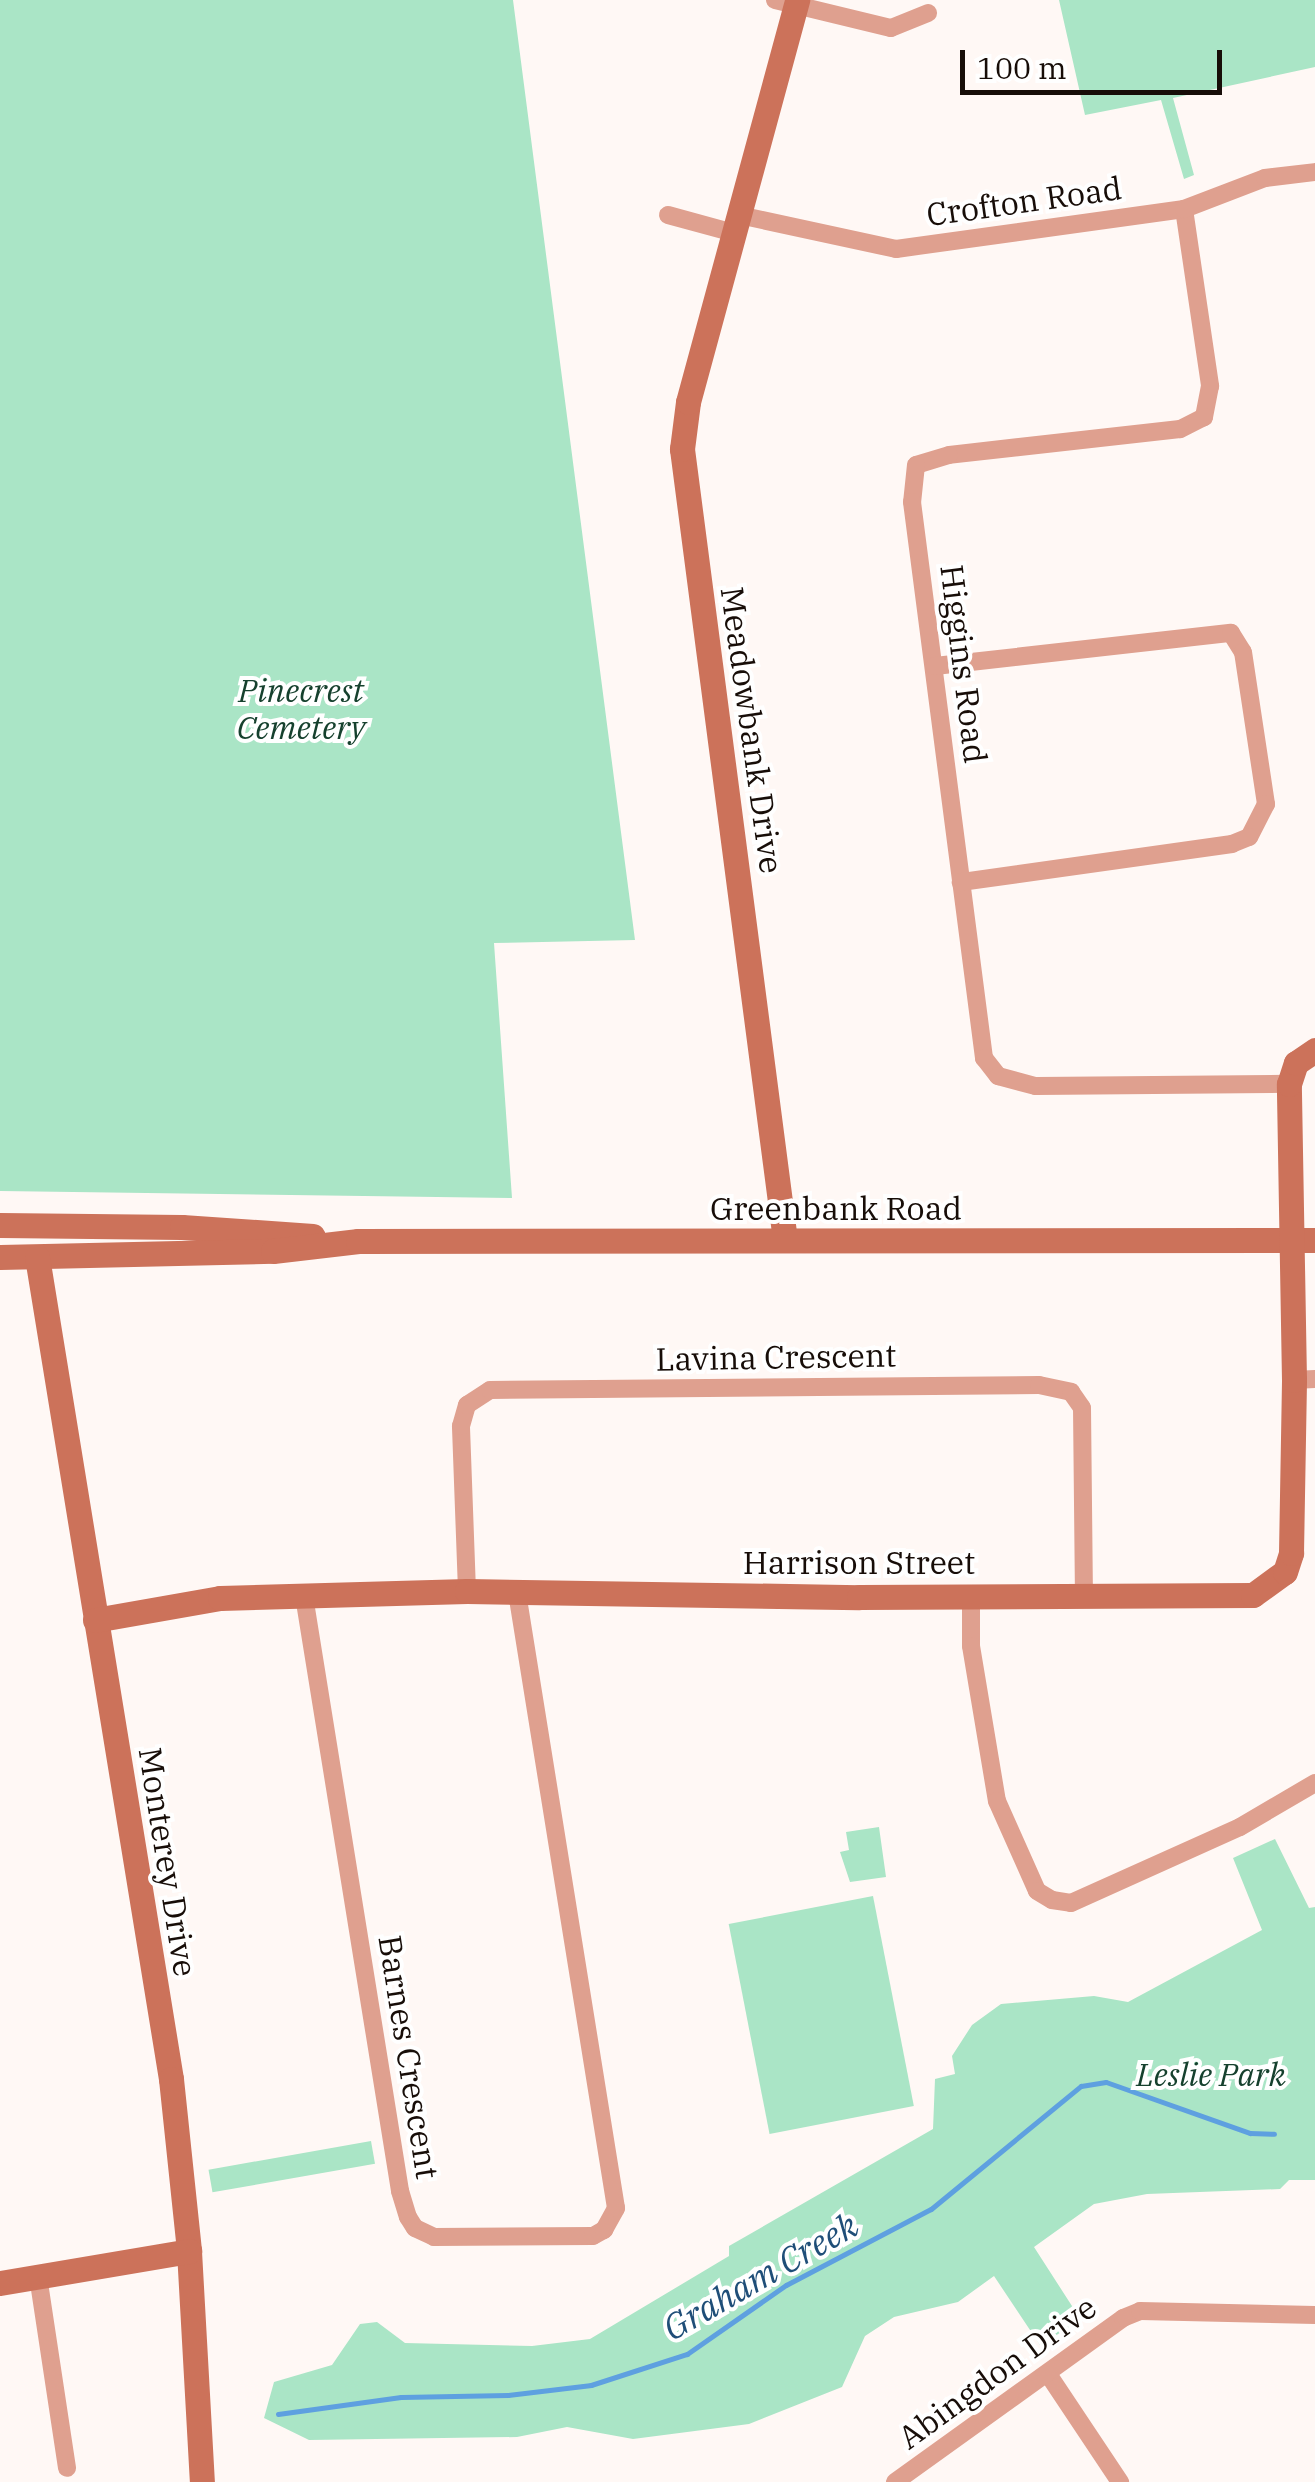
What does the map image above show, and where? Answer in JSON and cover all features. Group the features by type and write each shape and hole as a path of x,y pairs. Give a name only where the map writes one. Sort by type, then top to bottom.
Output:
{"street":[{"path":"789,2 891,28 928,13"},
{"name":"Meadowbank Drive","path":"785,1240 682,449 686,412 789,2"},
{"name":"Crofton Road","path":"736,224 896,249 1184,210 1265,178 1315,172"},
{"name":"Higgins Road","path":"1184,210 1210,386 1204,417 1180,429 949,455 916,466 912,502 984,1058 998,1076 1036,1086 1289,1084"},
{"path":"668,215 736,224"},
{"path":"935,666 1230,632 1243,652 1266,804 1250,837 1232,844 962,882"},
{"path":"1289,1084 1296,1063 1315,1050"},
{"name":"Harrison Street","path":"95,1620 220,1598 467,1591 1253,1595 1285,1572 1293,1532 1304,1379 1304,1240 1289,1084"},
{"name":"Greenbank Road","path":"0,1225 239,1230 358,1241 1304,1240"},
{"name":"Greenbank Road","path":"0,1257 273,1251 358,1241"},
{"name":"Monterey Drive","path":"37,1256 171,2079 189,2251 202,2482"},
{"name":"Lavina Crescent","path":"467,1591 461,1426 468,1405 490,1390 1039,1385 1071,1392 1082,1408 1084,1594"},
{"name":"Barnes Crescent","path":"304,1596 400,2191 408,2217 415,2228 434,2237 593,2236 604,2230 616,2208 517,1593"},
{"path":"971,1596 971,1646 997,1801 1036,1891 1052,1900 1072,1902 1206,1842 1277,1808 1315,1782"},
{"path":"0,2283 189,2251"},
{"path":"38,2276 67,2468"},
{"name":"Abingdon Drive","path":"894,2482 1123,2318 1140,2311 1315,2314"},
{"path":"1048,2374 1120,2482"}],"green space":[{"name":"Pinecrest Cemetery","path":"0,0 513,0 635,940 494,943 512,1198 0,1191"},
{"path":"1059,0 1315,0 1315,67 1173,98 1194,175 1184,179 1161,100 1085,115"},
{"path":"879,1827 886,1877 850,1882 840,1852 849,1850 846,1832"},
{"name":"Leslie Park","path":"1275,1839 1309,1908 1315,1907 1315,2180 1289,2180 1280,2189 1147,2194 1094,2204 1034,2247 1081,2320 1040,2345 994,2276 958,2302 894,2317 865,2336 842,2387 749,2424 633,2439 567,2427 517,2437 309,2440 264,2418 274,2382 332,2365 360,2324 377,2322 405,2343 532,2346 590,2339 729,2256 729,2246 933,2129 935,2079 955,2074 952,2056 972,2025 1001,2004 1094,1996 1128,2002 1262,1930 1233,1858"},
{"path":"873,1896 914,2106 770,2134 729,1924"},
{"path":"371,2141 375,2164 213,2192 209,2170"}],"waterway":[{"name":"Graham Creek","path":"278,2414 401,2397 508,2395 591,2385 687,2354 786,2285 931,2209 1081,2086 1106,2082 1250,2133 1274,2134"}]}
